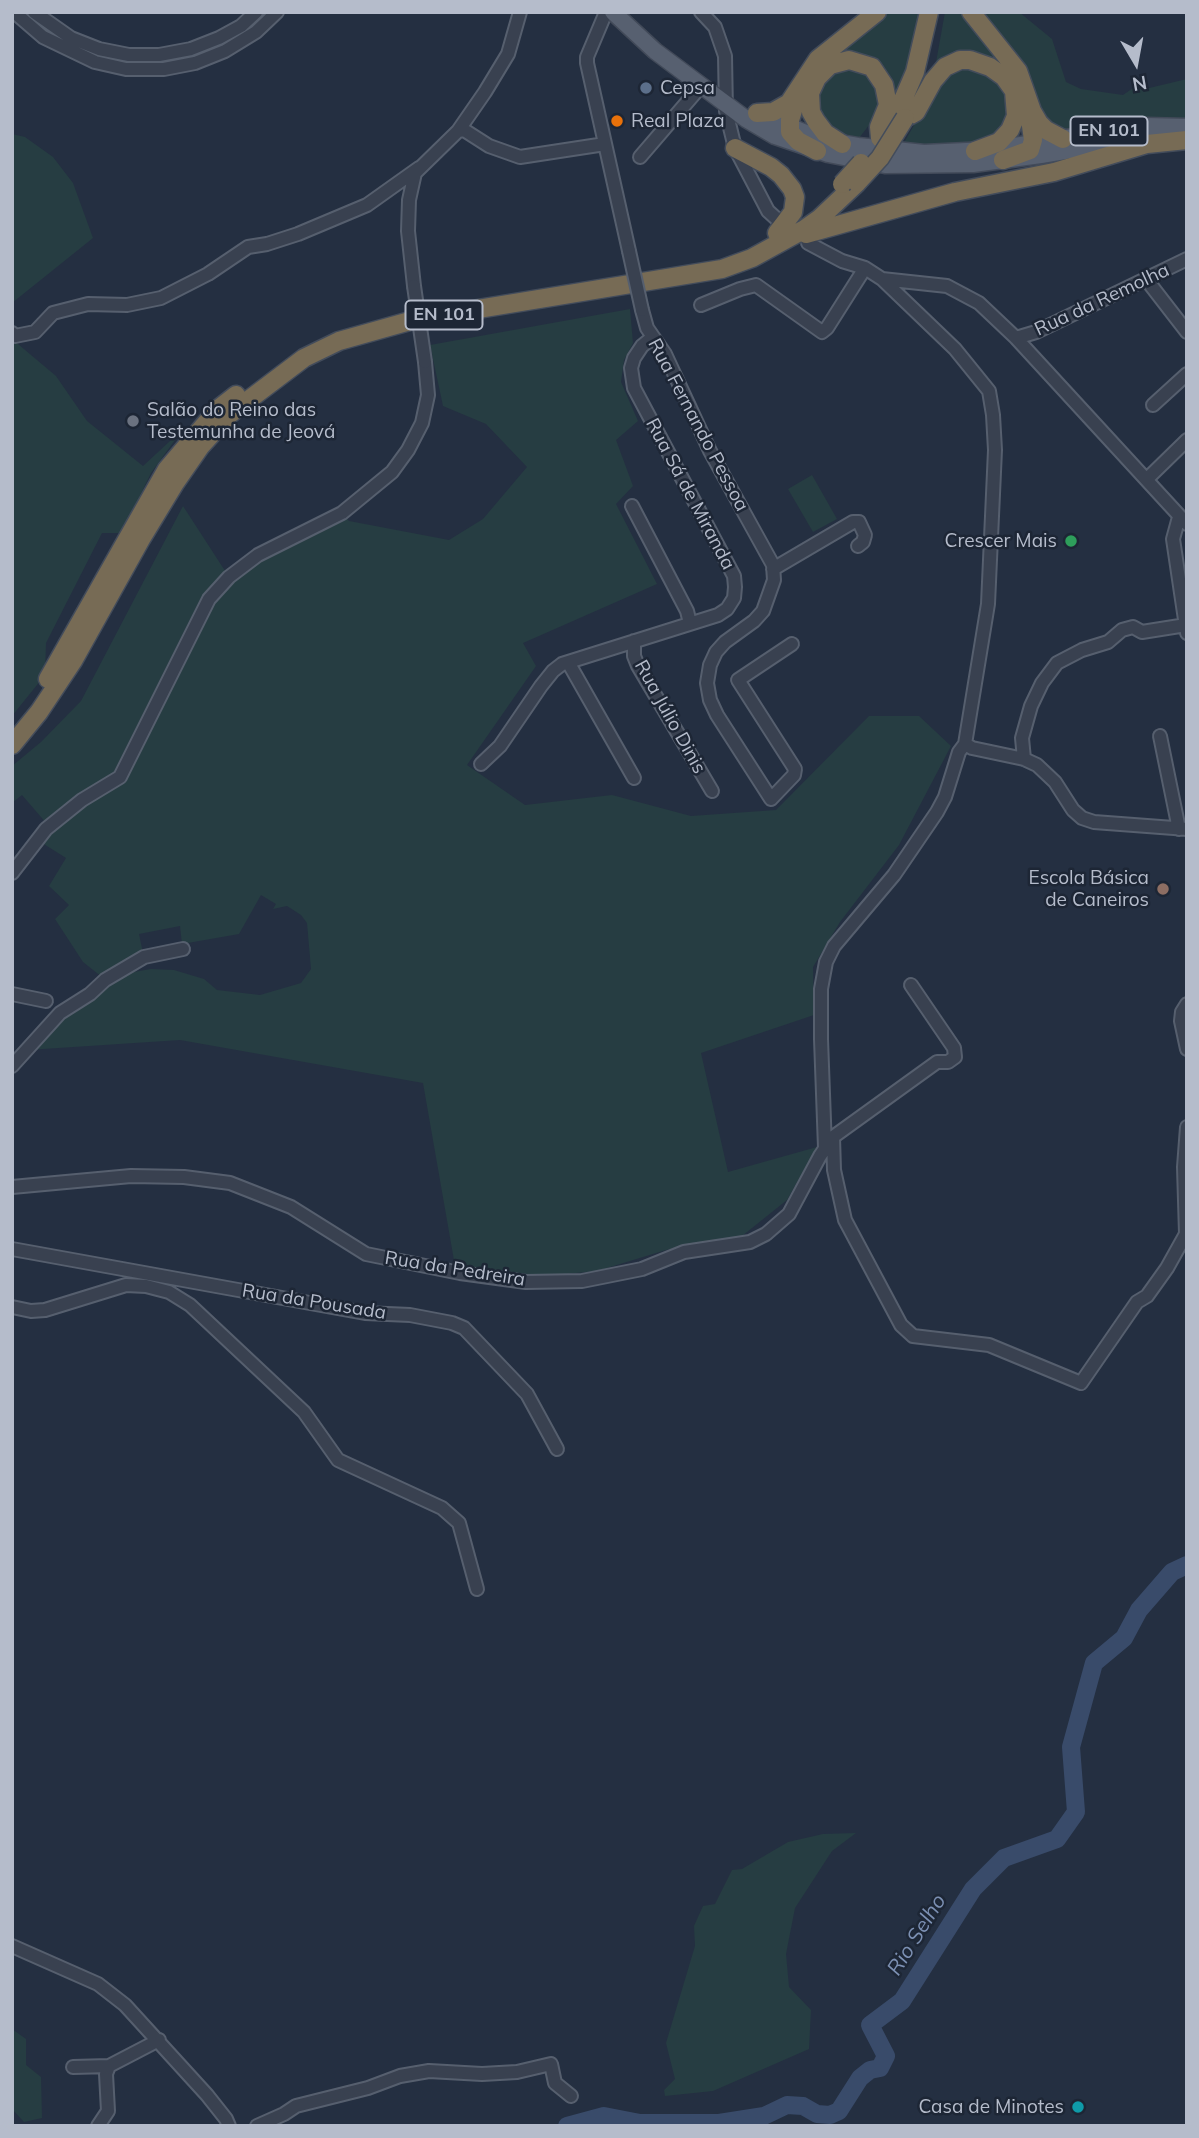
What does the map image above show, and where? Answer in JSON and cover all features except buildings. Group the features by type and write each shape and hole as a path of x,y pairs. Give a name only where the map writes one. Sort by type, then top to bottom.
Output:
{"highway":[{"path":"757,113 773,112 789,103 818,59 877,12"},
{"name":"EN 101","path":"849,183 880,158 900,117 915,72 929,12"},
{"name":"EN 101","path":"12,726 52,673 167,469 218,409 268,370 300,349 336,332 417,308 704,263 820,218 919,89 930,57 939,12"},
{"path":"971,12 1013,62 1039,123 1063,139"},
{"path":"842,144 820,128 809,103 813,86 823,72 830,65 849,60 872,67 884,85 888,105 879,127 880,138"},
{"path":"900,117 916,112 933,81 945,67 960,60 970,60 990,67 1004,77 1014,91 1016,116 1010,131 999,142 975,151"},
{"path":"802,85 789,128 793,138 817,151"},
{"path":"1003,160 1027,152 1032,143 1026,94"},
{"path":"779,232 821,229 955,191 1054,172 1147,144 1187,141"},
{"path":"735,148 771,167 793,189 793,212 779,232"},
{"name":"EN 101","path":"12,745 39,712 73,661 148,528 200,447 230,414 304,358 339,341 417,319 707,273 746,261 779,232"}],"main road":[{"name":"EN 101","path":"613,12 655,51 761,128 789,142 817,151 885,164 957,164 1003,160 1139,138 1187,135"},
{"name":"EN 101","path":"726,102 789,128 842,144 901,152 975,151 1146,126 1187,127"}],"street":[{"path":"14,12 43,37 95,62 126,69 164,69 195,63 225,51 256,32 276,13"},
{"path":"34,12 71,38 99,49 129,55 159,55 191,49 230,32 256,12"},
{"path":"12,333 15,336 36,332 53,313 88,304 127,305 161,298 208,274 248,247 268,244 298,234 367,205 419,168 458,131 508,54 520,12"},
{"name":"Rua Fernando Pessoa","path":"606,12 587,62 647,328 665,354 723,475 766,549 773,569"},
{"path":"701,12 716,27 725,56 728,126 735,148 779,232"},
{"path":"95,62 99,49"},
{"path":"191,49 195,63"},
{"path":"640,157 701,86"},
{"path":"458,131 464,131 489,146 520,158 605,144"},
{"path":"12,873 46,829 82,800 120,777 209,599 229,577 258,555 341,513 392,472 408,450 422,422 428,395 408,231 412,182 419,168"},
{"path":"808,243 842,261 865,268 882,279 955,349 989,391 995,450 988,604 965,744 959,751 937,812 894,875 834,946 826,962 821,989 825,1148"},
{"name":"Rua da Remolha","path":"1016,338 1036,332 1187,259"},
{"path":"701,305 756,285 822,332 865,268"},
{"path":"882,279 947,286 979,303 1016,338 1183,520 1173,539 1186,629 1142,632 1133,627 1122,630 1108,642 1082,650 1057,663 1042,683 1031,706 1022,738 1024,760"},
{"path":"1146,279 1187,332"},
{"name":"Rua Sá de Miranda","path":"481,764 500,746 553,671 568,662 719,615 734,598 734,576 634,388 631,368 634,358 642,346 653,337"},
{"path":"1153,405 1187,374"},
{"path":"1147,479 1187,440"},
{"path":"632,506 691,623"},
{"path":"792,644 738,680 795,769 794,775 771,799 710,700 707,683 710,665 725,642 763,611 772,588 773,569 853,522 859,522 865,535 863,542 858,545"},
{"name":"Rua Júlio Dinis","path":"634,640 634,656 638,666 712,791"},
{"path":"568,662 634,778"},
{"path":"965,744 1037,765 1048,774 1073,810 1082,818 1094,822 1183,829 1160,736"},
{"path":"12,1066 60,1013 90,994 105,980 144,957 183,949"},
{"name":"Rua da Pedreira","path":"12,1186 131,1177 184,1177 230,1183 291,1208 366,1254 460,1273 526,1282 582,1282 642,1269 684,1252 750,1242 766,1234 789,1214 833,1137 937,1062 948,1062 955,1057 954,1048 911,985"},
{"path":"12,994 46,1001"},
{"path":"1187,1004 1181,1021 1187,1049"},
{"path":"833,1137 834,1170 845,1220 901,1325 913,1336 989,1345 1081,1383 1137,1302 1147,1296 1167,1268 1186,1234 1184,1167 1187,1127"},
{"name":"Rua da Pousada","path":"12,1249 365,1313 410,1315 452,1323 464,1328 527,1394 557,1449"},
{"path":"12,1307 31,1311 45,1310 125,1285 146,1286 169,1292 190,1305 304,1412 338,1460 442,1508 459,1523 477,1589"},
{"path":"12,1946 98,1984 125,2004 207,2095 229,2126"},
{"path":"73,2067 109,2066 159,2040"},
{"path":"257,2126 296,2106 368,2088 400,2076 429,2071 482,2074 517,2072 551,2064 555,2083 571,2096"},
{"path":"98,2126 108,2111 106,2074 109,2066"}],"green space":[{"path":"886,12 920,12 908,68 894,101 874,61 812,73"},
{"path":"945,12 967,12 1006,61 1003,68 935,68"},
{"path":"979,12 1019,12 1052,39 1066,82 1081,89 1123,95 1136,86 1145,89 1187,79 1187,124 1084,131 1059,129 1039,113"},
{"path":"844,66 869,71 880,99 876,116 856,142 831,132 816,104 820,83"},
{"path":"964,66 989,74 1007,92 1008,121 987,144 902,146 940,80"},
{"path":"12,134 25,137 53,157 73,183 93,238 12,303"},
{"path":"630,309 633,343 624,360 621,382 638,421 616,440 633,486 616,504 657,584 523,643 536,666 467,765 525,805 612,795 691,816 776,810 869,716 919,716 951,746 899,845 840,922 813,967 814,1015 701,1053 728,1172 817,1147 787,1200 742,1236 666,1250 597,1271 545,1276 455,1266 423,1083 180,1040 28,1050 54,1023 116,975 151,969 174,970 204,979 217,990 260,995 301,983 311,969 307,923 301,915 287,906 273,909 276,904 261,895 239,934 182,944 180,926 139,934 143,953 102,977 83,962 55,919 69,905 49,886 66,858 39,841 47,824 22,795 12,803 12,766 41,742 81,701 183,506 229,577 342,513 349,521 449,540 483,519 527,467 486,424 443,406 430,345"},
{"path":"12,339 56,376 87,421 143,466 183,429 151,473 122,533 102,533 46,643 45,675 12,716"},
{"path":"812,475 837,519 813,532 788,489"},
{"path":"856,1833 832,1851 795,1908 786,1954 789,1987 811,2010 809,2049 713,2091 665,2096 664,2090 675,2079 666,2043 695,1946 694,1926 703,1906 715,1904 732,1870 742,1869 788,1842 823,1834"},
{"path":"12,2029 26,2039 26,2065 41,2077 42,2118 24,2122 12,2109"}],"waterway":[{"name":"Rio Selho","path":"567,2126 604,2116 640,2123 719,2123 764,2116 787,2105 803,2106 817,2114 830,2115 839,2111 860,2078 870,2070 880,2068 886,2056 870,2025 902,2001 973,1889 1004,1858 1057,1839 1076,1812 1071,1747 1094,1663 1124,1638 1139,1610 1172,1572 1187,1565"}],"place":[{"name":"Cepsa","path":"646,88"},
{"name":"Real Plaza","path":"617,121"},
{"name":"Salão do Reino das Testemunha de Jeová","path":"133,421"},
{"name":"Crescer Mais","path":"1071,541"},
{"name":"Escola Básica de Caneiros","path":"1163,889"},
{"name":"Casa de Minotes","path":"1078,2107"}]}
